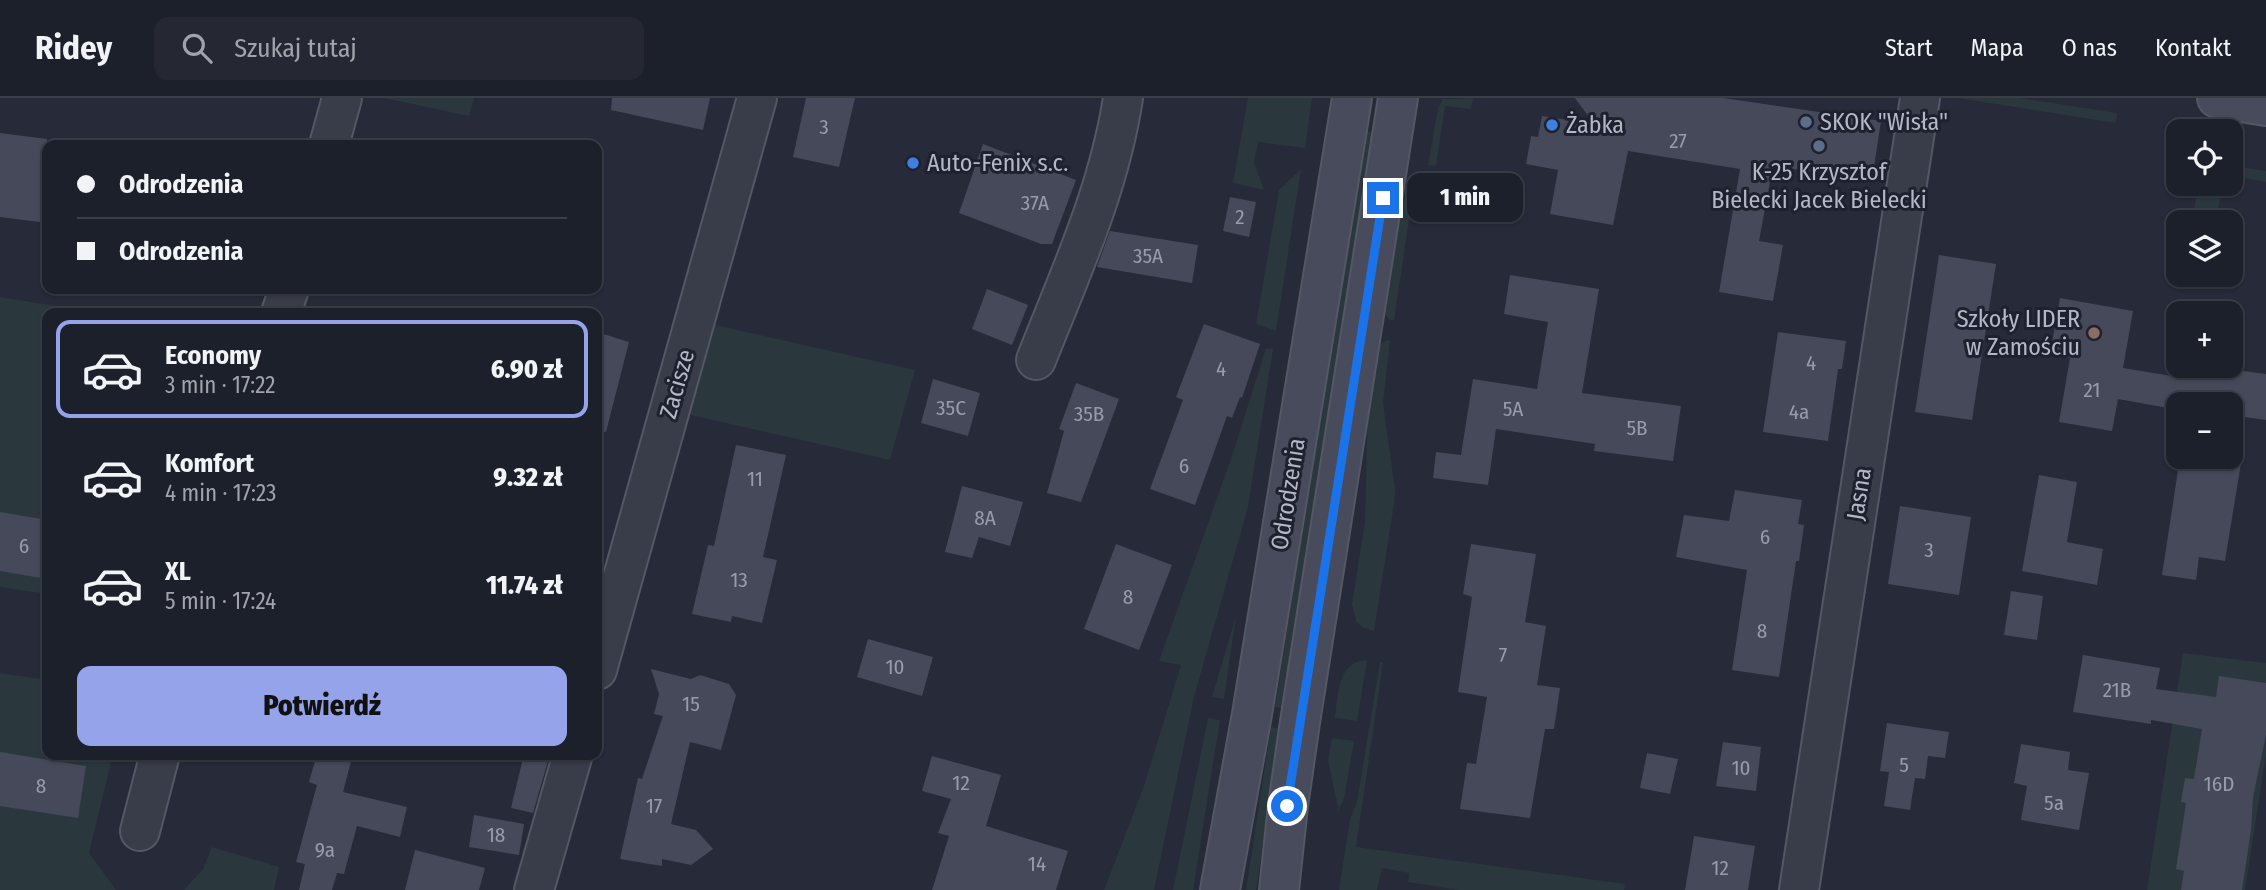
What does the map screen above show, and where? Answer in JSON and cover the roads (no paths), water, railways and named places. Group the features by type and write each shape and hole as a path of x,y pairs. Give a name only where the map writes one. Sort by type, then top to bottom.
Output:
{"main road":[{"name":"Odrodzenia","path":"1220,890 1252,714 1352,98"},
{"name":"Odrodzenia","path":"1279,890 1287,806 1398,98"},
{"path":"2217,98 2266,106"}],"street":[{"path":"330,140 342,98"},
{"name":"Zacisze","path":"602,652 757,98"},
{"path":"1036,360 1103,185 1116,140 1123,98"},
{"name":"Jasna","path":"1798,890 1920,98"},
{"path":"140,831 158,760"},
{"path":"534,890 571,760"}],"place":[{"name":"SKOK \"Wisła\"","path":"1806,122"},
{"name":"Żabka","path":"1552,125"},
{"name":"K-25 Krzysztof Bielecki Jacek Bielecki","path":"1819,146"},
{"name":"Auto-Fenix s.c.","path":"913,163"},
{"name":"Szkoły LIDER w Zamościu","path":"2094,333"}]}
